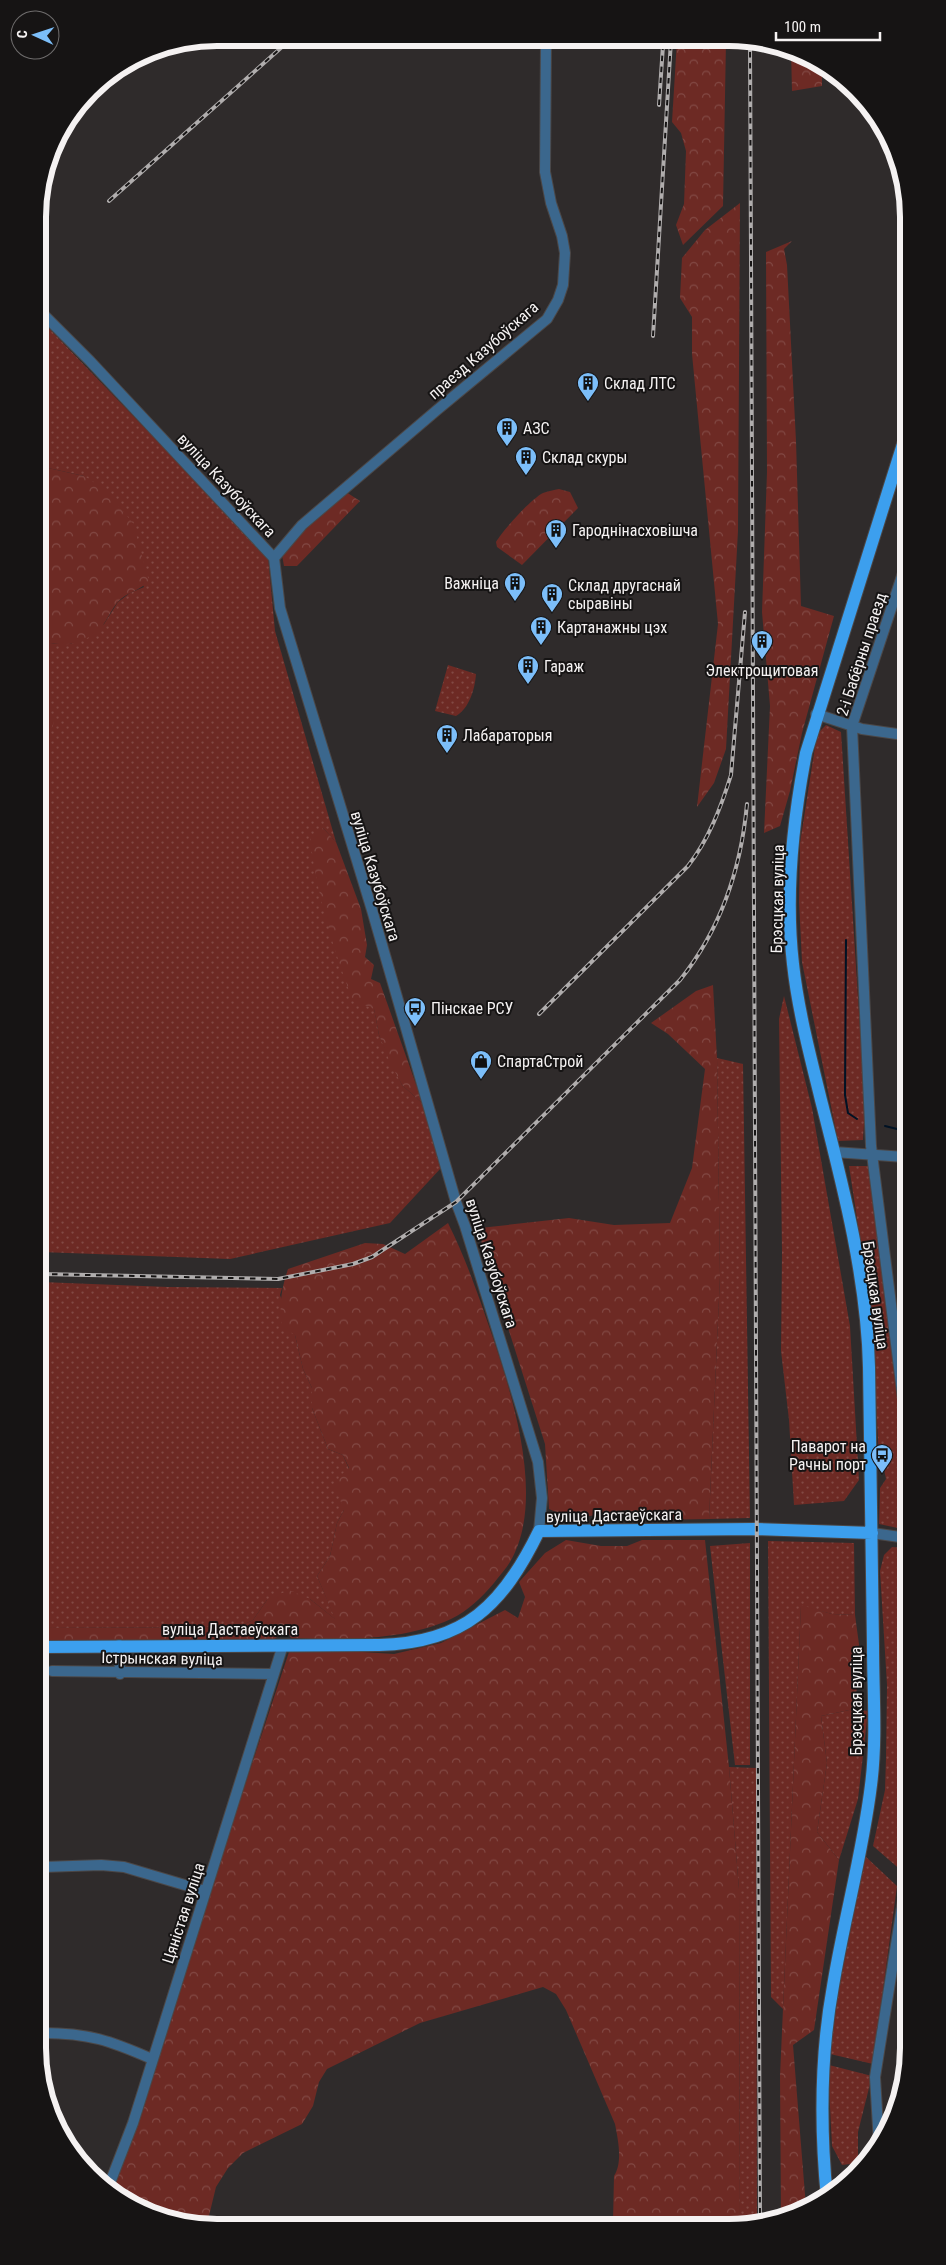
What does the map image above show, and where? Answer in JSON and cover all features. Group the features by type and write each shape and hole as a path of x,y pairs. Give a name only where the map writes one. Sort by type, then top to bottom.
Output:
{"main road":[{"name":"Брэсцкая вуліца","path":"827,2188 821,2108 824,2058 832,1990 872,1781 874,1721 869,1371 866,1323 857,1263 834,1152 804,1031 792,954 792,860 798,797 806,753 816,714 900,454"},
{"name":"вуліца Дастаеўскага","path":"46,1647 398,1645 424,1641 455,1630 480,1614 505,1589 527,1556 539,1531 756,1529 872,1533"}],"street":[{"name":"праезд Казубоўскага","path":"274,558 302,524 547,319 558,300 563,284 565,253 562,236 550,203 545,172 546,46"},
{"name":"вуліца Казубоўскага","path":"47,318 90,360 274,558 280,608 308,704 372,910 456,1202 468,1233 538,1462 542,1498 539,1531"},
{"name":"2-і Бабёрны праезд","path":"900,583 852,726 900,734"},
{"path":"816,714 852,726 860,925 873,1155 899,1369"},
{"path":"834,1152 899,1157"},
{"name":"вуліца Дастаеўскага","path":"872,1533 899,1537"},
{"name":"Цяністая вуліца","path":"111,2181 133,2123 283,1645"},
{"path":"119,1646 120,1674"},
{"name":"Істрынская вуліца","path":"52,1671 120,1674 273,1674"},
{"path":"46,1867 102,1865 124,1868 205,1891"},
{"path":"878,2131 875,2077 899,1925"},
{"path":"46,2032 74,2033 101,2038 152,2059"}],"green space":[{"path":"677,46 726,46 723,206 683,245 676,225 684,204 686,151 681,133 672,122"},
{"path":"791,58 822,74 822,86 792,91"},
{"path":"740,203 738,531 726,749 714,783 697,807 718,624 692,354 692,317 680,298 682,258 705,230"},
{"path":"792,241 784,249 787,265 796,441 801,606 834,616 802,733 790,791 780,826 764,833 770,706 762,612 767,472 766,252"},
{"path":"47,326 268,556 275,631 336,842 323,828 374,1008 379,1035 402,1085 423,1104 441,1168 390,1223 230,1259 46,1252 47,737 49,736 47,731 47,645 71,644 104,624 118,602 130,593 144,587 84,476 47,468"},
{"path":"47,468 84,476 103,488 133,523 149,581 121,599 96,633 75,643 47,645"},
{"path":"559,489 570,492 578,508 522,565 497,547 496,542 500,537 518,515 538,496"},
{"path":"346,492 360,501 297,566 284,566 282,555 291,540"},
{"path":"448,665 476,674 468,704 456,716 435,711"},
{"path":"47,714 52,715 54,722 49,736 47,736"},
{"path":"826,725 841,732 865,1107 863,1140 838,1141 802,962 799,902 800,843 817,734"},
{"path":"323,828 336,842 361,909 367,945 365,957 374,965 371,979 380,983 423,1104 402,1085 390,1062 379,1035 374,1009 353,1001 332,941 313,860 310,839"},
{"path":"713,985 717,1058 720,1276 709,1519 659,1520 627,1510 571,1519 549,1509 545,1444 482,1246 480,1228 569,1218 614,1225 670,1223 692,1168 705,1069 668,1034 651,1023 696,991"},
{"path":"784,996 812,1108 850,1326 859,1480 844,1501 794,1505 789,1420 781,1351 782,1253 779,1019"},
{"path":"717,1058 743,1064 750,1518 709,1519 720,1276"},
{"path":"849,1166 871,1166 895,1347 899,1413 899,1528 879,1524 880,1488 886,1479 884,1469 879,1461 872,1317"},
{"path":"448,1223 472,1278 509,1388 522,1449 526,1480 525,1510 520,1537 510,1562 485,1593 469,1608 451,1619 413,1632 393,1635 352,1639 291,1638 286,1627 281,1628 279,1636 271,1641 46,1641 46,1628 239,1627 253,1620 267,1600 289,1590 310,1599 335,1619 317,1576 330,1556 337,1523 344,1510 335,1487 342,1474 349,1468 343,1455 328,1449 312,1408 312,1388 303,1369 295,1335 282,1327 282,1291 288,1269 365,1243 383,1244 405,1254"},
{"path":"46,1282 168,1287 282,1288 280,1295 295,1335 303,1369 312,1388 312,1408 328,1449 343,1455 349,1469 344,1510 337,1523 330,1556 317,1576 336,1620 310,1599 267,1600 253,1620 239,1627 46,1628"},
{"path":"566,1540 601,1546 627,1546 642,1540 705,1540 729,1767 739,1889 740,2218 613,2219 614,2176 619,2158 615,2124 566,2010 556,1994 543,1987 420,2023 327,2069 319,2082 313,2106 302,2124 243,2153 228,2168 216,2187 208,2218 162,2210 122,2190 113,2183 289,1652 331,1650 394,1654 441,1643 505,1610 518,1618 525,1597 519,1582 545,1553"},
{"path":"768,1541 854,1543 855,1615 832,1614 801,1606 783,2009 771,1997"},
{"path":"750,1543 750,1765 735,1765 710,1546"},
{"path":"892,1547 899,1547 899,1869 873,1846 885,1790 887,1685 880,1571 884,1555"},
{"path":"801,1605 832,1614 855,1615 861,1659 854,1709 821,1716 827,1763 817,1832 839,1860 814,2030 793,2045 805,2200 781,2210 780,2076"},
{"path":"854,1709 868,1711 858,1799 839,1860 817,1832 827,1763 821,1716"},
{"path":"729,1767 756,1768 757,2216 740,2218 739,1889"},
{"path":"865,1856 897,1886 873,2064 830,2054 838,1993"},
{"path":"829,2065 872,2076 858,2132 858,2159 855,2163 842,2165 832,2146"}],"waterway":[{"path":"846,940 845,1095 848,1113 857,1119"},
{"path":"885,1126 900,1130"}],"railway":[{"path":"659,105 663,46"},
{"path":"653,336 671,46"},
{"path":"109,201 282,47"},
{"path":"750,48 760,2215"},
{"path":"539,1014 688,866 708,834 719,811 731,775 745,612"},
{"path":"46,1274 278,1279 353,1264 372,1257 456,1202 680,980 707,940 727,897 740,852 747,804"}],"place":[{"name":"Склад ЛТС","path":"588,402"},
{"name":"АЗС","path":"507,447"},
{"name":"Склад скуры","path":"526,476"},
{"name":"Гароднінасховішча","path":"556,549"},
{"name":"Важніца","path":"515,602"},
{"name":"Склад другаснай сыравіны","path":"552,613"},
{"name":"Картанажны цэх","path":"541,646"},
{"name":"Электрощитовая","path":"762,660"},
{"name":"Гараж","path":"528,685"},
{"name":"Лабараторыя","path":"447,754"},
{"name":"Пінскае РСУ","path":"415,1027"},
{"name":"СпартаСтрой","path":"481,1080"},
{"name":"Паварот на Рачны порт","path":"882,1474"}]}
